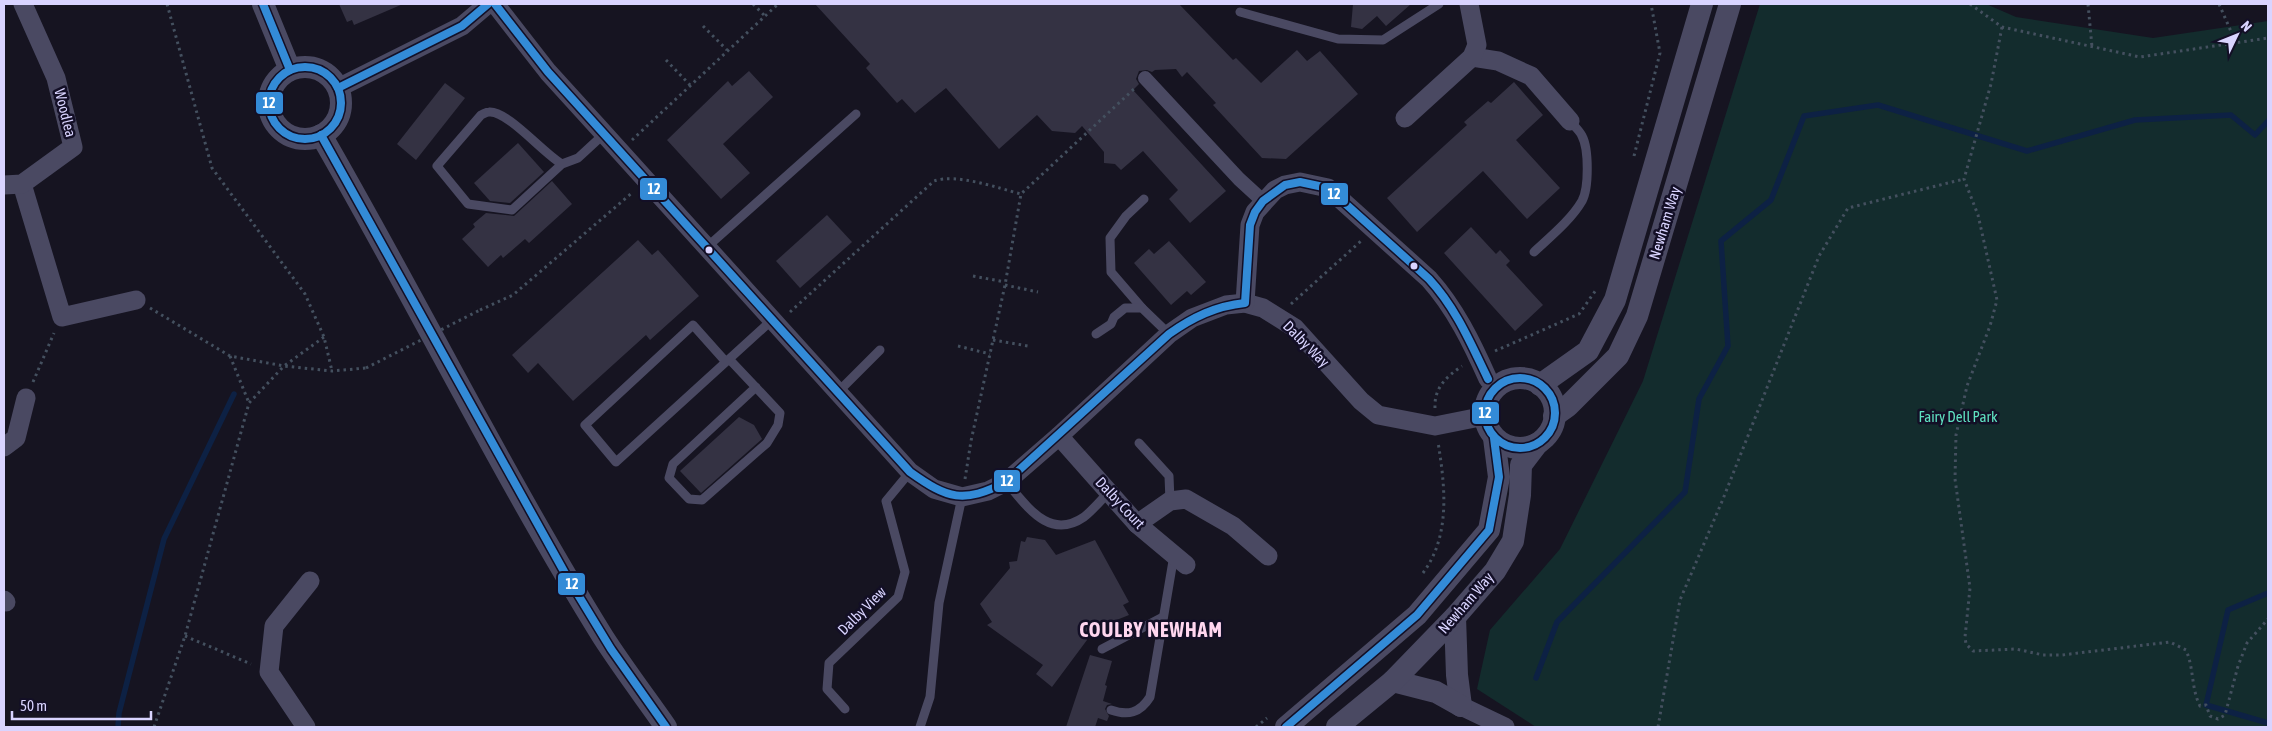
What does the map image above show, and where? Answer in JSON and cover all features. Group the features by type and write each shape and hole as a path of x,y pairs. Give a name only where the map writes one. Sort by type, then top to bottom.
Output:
{"street":[{"name":"Woodlea","path":"22,184 73,147 56,78 23,4"},
{"path":"263,4 290,70"},
{"path":"338,88 462,26 488,4"},
{"name":"Dalby Way","path":"494,4 548,72 646,181 910,472 934,489 962,497 988,491 1006,482 1059,436 1169,334 1192,318 1226,305 1245,303 1263,308 1295,328 1361,401 1378,415 1435,426 1485,416"},
{"path":"1406,118 1472,57 1477,45 1469,4"},
{"name":"Newham Way","path":"1540,385 1588,351 1615,300 1702,4"},
{"name":"Newham Way","path":"1336,727 1393,681 1456,617 1495,571 1513,541 1520,495 1521,465 1551,428 1554,416 1568,406 1618,356 1637,316 1730,4"},
{"path":"1472,57 1498,61 1531,76 1570,121"},
{"path":"304,67 319,70 331,78 338,88 341,101 340,111 336,121 321,135 309,139 290,135 276,124 270,112 269,100 272,88 280,77 290,70 304,67"},
{"path":"1145,78 1239,179 1263,201"},
{"path":"321,135 366,213 512,482 604,638 666,727"},
{"path":"1245,303 1250,225 1255,212 1263,201 1285,185 1300,182 1328,188 1429,278 1458,317 1488,379"},
{"path":"4,185 22,184 62,316 136,300"},
{"path":"1485,416 1486,404 1498,386 1508,380 1520,379 1540,385 1551,399 1554,416"},
{"path":"4,447 16,438 26,398"},
{"name":"Newham Way","path":"1286,727 1417,615 1489,530 1499,477 1494,438 1488,428 1485,416"},
{"name":"Dalby Court","path":"1059,436 1138,524 1180,560"},
{"path":"1494,438 1512,448 1524,448 1537,444"},
{"path":"1138,524 1170,501 1186,499 1233,526 1268,556"},
{"path":"306,727 269,672 274,626 310,580"},
{"path":"1456,617 1457,675 1461,706"},
{"path":"1393,681 1436,692 1505,727"}],"lane":[{"path":"1240,12 1338,38 1383,40 1439,4"},
{"path":"562,164 552,158 513,123 498,114 489,112 481,115 437,166 468,204 512,210 562,164 578,158 604,134"},
{"path":"707,247 856,114"},
{"path":"1534,252 1564,222 1582,200 1587,170 1586,146 1582,135 1570,121"},
{"path":"1144,199 1126,216 1110,238 1111,272 1142,308 1169,334"},
{"path":"1096,334 1112,324 1114,317 1125,308 1142,308"},
{"path":"756,387 673,464 669,478 689,499 702,500 767,444 778,425 780,413 756,387 728,361 693,326 585,425 616,462 728,361 775,322"},
{"path":"838,392 880,350"},
{"path":"1139,443 1169,476 1170,501"},
{"name":"Dalby View","path":"846,709 827,689 830,663 898,597 904,572 886,501 910,472"},
{"path":"1006,482 1036,516 1051,524 1070,524 1084,516 1109,492"},
{"path":"920,727 930,697 939,603 962,497"},
{"path":"1111,710 1120,714 1135,713 1144,706 1150,697 1163,617 1180,560"},
{"path":"1102,649 1163,617"}],"path":[{"path":"168,4 212,168 305,294 324,337 332,371"},
{"path":"753,4 765,16"},
{"path":"620,151 778,4"},
{"path":"1970,4 2002,27 2140,57 2268,38"},
{"path":"2088,4 2092,47"},
{"path":"2219,4 2236,42"},
{"path":"703,26 727,50"},
{"path":"2002,27 1991,84 1964,179 1978,215 1997,300 1990,326 1967,386 1956,435 1955,479 1970,588 1966,644 1973,652 2016,650 2043,655 2062,655 2170,642 2186,650 2191,661 2193,693 2200,706 2206,705 2210,716 2218,719 2225,715 2246,643 2268,619"},
{"path":"666,60 690,85"},
{"path":"966,472 1005,284 1021,194 1145,78"},
{"path":"775,322 934,181 943,178 955,179 1021,194"},
{"path":"1658,727 1680,600 1723,499 1819,256 1848,208 1964,179"},
{"path":"136,300 230,356 284,366 332,371 366,368 513,295 646,181"},
{"path":"1278,316 1374,228"},
{"path":"973,276 1038,292"},
{"path":"26,398 62,316"},
{"path":"154,727 185,636 249,403 284,366 324,337"},
{"path":"993,340 1028,346"},
{"path":"958,346 990,354"},
{"path":"230,356 249,403"},
{"path":"185,636 269,672"}],"green space":[{"name":"Fairy Dell Park","path":"1760,4 1986,4 2016,17 2153,38 2268,21 2268,727 1536,727 1477,689 1490,630 1560,549 1643,381"}],"building":[{"path":"339,4 403,4 354,25 352,20 347,22"},
{"path":"815,4 1179,4 1233,60 1236,58 1261,83 1297,50 1307,61 1320,51 1358,94 1286,159 1262,158 1213,105 1216,103 1187,72 1182,77 1176,69 1155,70 1152,72 1147,70 1139,71 1136,79 1139,84 1133,90 1226,191 1190,223 1169,199 1178,190 1143,151 1121,170 1115,164 1104,163 1104,152 1082,126 1075,133 1052,131 1037,115 999,149 946,88 915,113 902,99 897,103 866,68 870,64"},
{"path":"1353,4 1411,4 1386,26 1377,16 1362,29 1351,27"},
{"path":"749,71 773,97 723,144 750,173 721,199 667,140 728,81 732,86"},
{"path":"1514,82 1543,115 1516,140 1560,188 1527,219 1483,171 1417,232 1387,198 1467,125 1464,122 1488,101 1491,103"},
{"path":"445,83 465,98 416,160 397,144"},
{"path":"518,143 544,172 510,203 490,201 474,183"},
{"path":"552,181 572,204 529,243 525,239 503,258 501,255 488,267 462,239 475,227 473,224 486,213 514,216"},
{"path":"827,215 852,242 800,288 776,261"},
{"path":"1471,227 1496,254 1500,250 1510,261 1506,265 1543,305 1515,331 1444,253"},
{"path":"638,240 652,255 658,250 699,296 650,340 646,335 573,401 538,363 528,373 512,355"},
{"path":"1169,241 1206,282 1191,295 1187,291 1171,305 1134,263 1149,249 1154,254"},
{"path":"739,417 754,425 762,439 701,493 680,471"},
{"path":"1027,537 1045,540 1056,555 1095,540 1129,602 1123,605 1129,615 1099,627 1101,622 1096,628 1083,633 1087,640 1052,687 1036,674 1043,665 987,625 992,622 980,604 1010,568 1009,562 1017,561 1021,541 1025,542"},
{"path":"1090,655 1112,661 1105,685 1107,686 1103,701 1112,704 1107,705 1105,709 1109,716 1107,721 1098,718 1095,727 1066,727"}],"waterway":[{"path":"1536,678 1557,622 1685,492 1699,399 1728,346 1721,241 1771,200 1804,116 1878,105 2027,151 2135,120 2231,115 2255,135 2268,121"},
{"path":"118,727 119,713 164,539 234,394"},
{"path":"2268,593 2228,610 2206,705 2268,723"}],"transit line":[{"name":"12","path":"263,4 290,70"},
{"name":"12","path":"338,88 462,26 488,4"},
{"name":"12","path":"495,4 548,72 910,472 946,493 967,496 978,494 1006,482 1169,334 1205,313 1234,304 1245,303 1250,225 1255,212 1263,201 1285,185 1300,182 1328,188 1429,279 1455,314 1488,379"},
{"name":"12","path":"305,67 325,73 335,83 341,103 335,123 325,133 305,139 285,133 275,123 269,103 275,83 285,73 305,67"},
{"name":"12","path":"321,135 566,575 611,649 666,727"},
{"name":"12","path":"1520,378 1539,384 1549,394 1555,413 1549,432 1539,442 1520,448 1501,442 1491,432 1485,413 1491,394 1501,384 1520,378"},
{"name":"12","path":"1286,727 1417,615 1489,530 1499,477 1494,438"}],"district":[{"name":"COULBY NEWHAM","path":"1151,630"}]}
